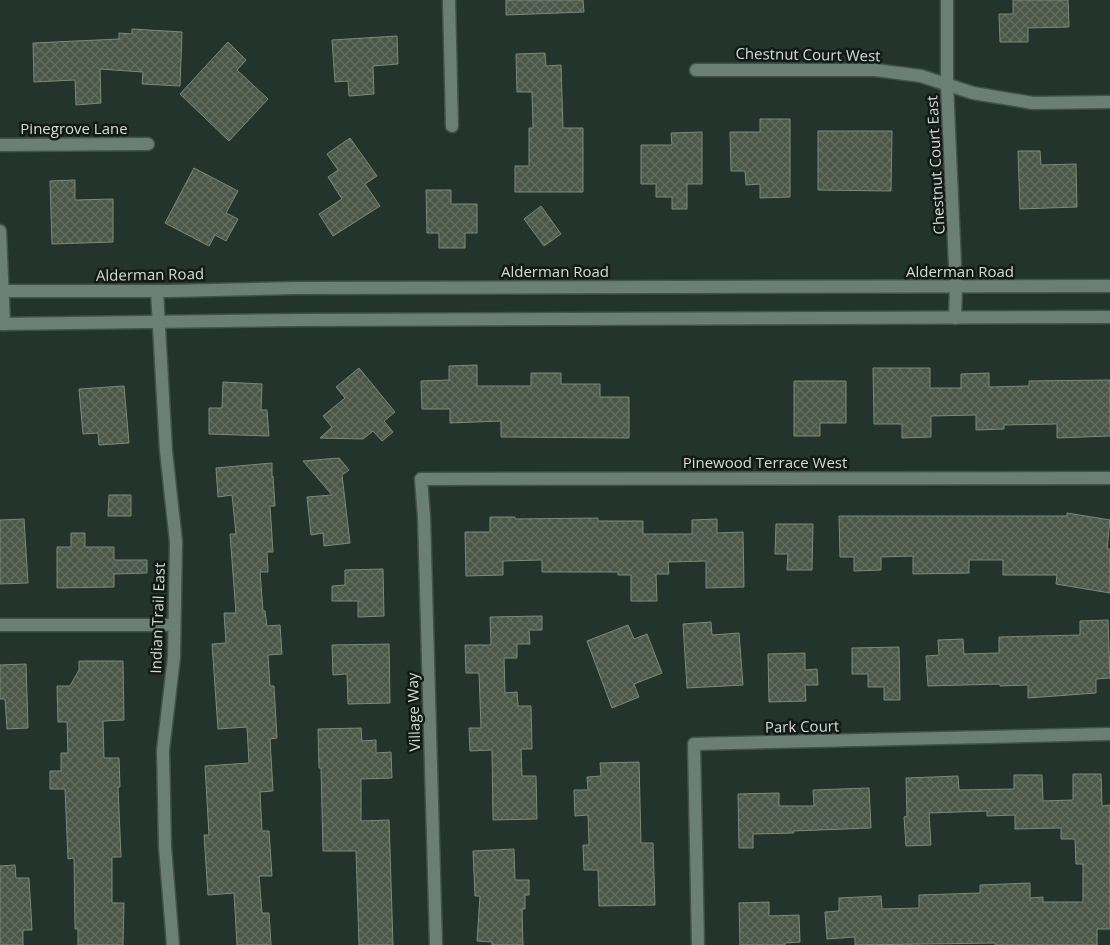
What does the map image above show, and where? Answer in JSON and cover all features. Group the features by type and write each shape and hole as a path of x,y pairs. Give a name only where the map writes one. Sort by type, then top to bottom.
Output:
{"street":[{"path":"449,0 452,126"},
{"path":"947,0 947,85"},
{"name":"Chestnut Court West","path":"696,70 875,70 921,76 947,85"},
{"name":"Chestnut Court East","path":"955,318 956,287 947,85 973,93 1033,103 1110,102"},
{"name":"Pinegrove Lane","path":"0,145 148,144"},
{"path":"0,231 2,324 297,320 1110,317"},
{"name":"Alderman Road","path":"2,291 157,291 294,288 1110,286"},
{"name":"Indian Trail East","path":"157,291 166,451 176,542 174,657 162,750 165,847 173,945"},
{"name":"Pinewood Terrace West","path":"421,479 1110,478"},
{"name":"Village Way","path":"421,479 424,518 436,945"},
{"path":"0,625 174,625"},
{"name":"Park Court","path":"698,945 694,744 1110,734"}],"building":[{"path":"506,0 583,0 584,12 506,15"},
{"path":"1013,0 1068,0 1069,27 1028,28 1028,42 1000,42 999,14 1013,14"},
{"path":"132,29 182,32 180,86 142,84 143,72 100,69 101,103 76,105 75,80 34,82 33,43 119,39 119,33 132,34"},
{"path":"397,36 398,64 373,66 374,94 349,96 348,81 335,82 332,40"},
{"path":"228,42 246,60 237,70 268,99 229,141 180,94"},
{"path":"545,53 546,66 561,65 563,128 583,128 583,192 515,192 515,166 529,166 529,128 533,128 532,92 517,92 516,54"},
{"path":"760,119 790,119 790,197 760,198 760,184 746,185 745,171 731,171 730,132 760,132"},
{"path":"818,131 892,131 891,191 818,190"},
{"path":"702,132 702,184 687,184 687,209 672,209 672,197 656,197 656,184 641,184 641,145 672,145 671,133"},
{"path":"350,138 377,176 365,184 380,206 333,236 319,214 342,199 328,177 338,170 327,154"},
{"path":"1018,151 1040,151 1041,165 1076,164 1077,207 1020,209"},
{"path":"194,168 238,191 226,213 238,219 226,241 215,235 209,246 165,223"},
{"path":"75,180 75,200 113,199 113,242 52,244 50,181"},
{"path":"426,190 451,190 451,204 477,204 477,233 465,233 465,248 439,248 439,233 427,233"},
{"path":"541,206 561,234 544,246 524,219"},
{"path":"477,365 477,386 531,386 531,373 561,373 561,384 600,384 600,397 629,397 629,438 501,437 501,421 450,423 450,409 422,409 421,381 449,380 449,366"},
{"path":"359,368 395,412 384,421 393,432 382,441 373,431 363,439 320,438 332,427 323,416 345,398 336,387"},
{"path":"873,368 930,368 930,388 961,388 961,374 989,373 989,387 1029,386 1029,381 1110,380 1110,436 1057,438 1057,424 1004,425 1004,429 976,430 976,415 931,416 931,437 902,438 902,424 874,424"},
{"path":"794,381 846,381 846,423 820,423 820,436 794,436"},
{"path":"223,382 262,384 261,410 267,410 269,436 209,434 209,408 222,408"},
{"path":"124,386 129,443 99,445 98,433 83,434 79,389"},
{"path":"339,458 349,470 342,475 350,543 324,546 323,533 311,535 307,497 332,495 303,461"},
{"path":"272,463 275,506 270,506 273,552 267,552 268,572 260,572 263,611 265,611 267,626 280,625 282,654 268,655 270,686 274,686 277,738 270,739 273,791 260,792 262,831 269,831 272,876 259,876 262,913 269,913 271,945 237,945 234,893 208,895 204,835 209,835 205,766 249,763 247,727 218,729 212,644 226,643 224,613 236,613 230,534 236,534 232,495 218,497 216,468"},
{"path":"109,495 131,495 131,516 108,516"},
{"path":"1067,513 1110,520 1107,549 1110,549 1110,593 1056,584 1057,575 1003,575 1003,560 969,560 969,573 913,574 913,556 881,557 881,570 854,571 854,557 840,557 839,516 1067,516"},
{"path":"490,517 515,517 515,519 598,518 598,521 643,521 643,534 692,534 692,520 717,519 717,533 743,532 744,587 706,588 706,561 668,562 669,574 656,574 657,601 631,601 631,575 618,575 618,572 542,572 542,560 503,561 503,575 466,576 465,532 490,532"},
{"path":"24,519 28,583 0,584 0,520"},
{"path":"776,524 813,524 812,570 787,570 788,554 775,554"},
{"path":"71,533 85,533 85,547 114,547 114,560 147,560 147,573 114,574 114,587 57,588 57,547 71,547"},
{"path":"383,569 384,616 358,617 358,601 332,601 332,586 345,585 345,570"},
{"path":"542,616 542,630 529,630 530,644 517,644 517,658 504,658 505,693 517,692 518,706 531,706 532,749 521,749 522,776 536,776 537,819 493,820 492,750 470,751 469,728 481,728 479,673 466,673 465,645 491,645 490,617"},
{"path":"1108,620 1110,678 1096,679 1096,693 1028,698 1028,685 928,686 926,656 939,655 938,640 963,639 964,654 999,653 999,637 1080,635 1080,621"},
{"path":"711,622 712,635 739,633 743,685 687,688 683,624"},
{"path":"628,625 634,639 647,634 662,673 634,684 639,697 612,708 587,641"},
{"path":"389,644 390,703 348,704 347,674 333,675 332,645"},
{"path":"899,647 900,700 884,700 884,687 868,687 868,674 852,674 852,648"},
{"path":"805,653 805,670 817,669 818,685 805,685 806,701 769,702 768,654"},
{"path":"79,661 123,661 124,720 103,721 104,758 119,758 120,787 118,787 121,857 112,857 112,903 124,903 123,945 78,945 78,929 75,929 74,858 68,859 65,789 50,789 50,771 61,771 61,753 68,753 67,722 58,722 57,686 70,686 79,670"},
{"path":"26,664 28,728 7,729 5,699 0,699 0,665"},
{"path":"361,728 362,741 376,740 376,753 391,752 392,778 361,779 361,821 389,820 393,945 359,945 356,851 323,851 318,729"},
{"path":"639,762 641,843 653,843 655,905 599,906 598,870 584,870 583,845 589,845 588,815 575,816 574,790 588,790 587,777 601,776 600,763"},
{"path":"1073,774 1101,774 1102,806 1110,805 1110,929 1097,929 1097,945 995,945 995,943 855,945 855,937 827,939 825,912 839,911 839,898 881,896 882,909 919,908 919,895 980,893 980,885 1030,883 1030,898 1043,897 1043,902 1083,902 1083,864 1076,864 1075,839 1061,839 1061,828 1015,829 1015,815 987,816 987,811 929,813 931,845 906,846 904,817 907,816 906,778 958,776 959,790 1014,789 1014,775 1042,775 1043,801 1073,800"},
{"path":"869,788 871,828 753,834 753,848 739,848 738,794 779,793 779,806 814,806 813,790"},
{"path":"514,849 515,880 529,880 529,895 525,895 525,909 522,909 523,945 492,945 492,942 477,941 480,896 475,896 473,851"},
{"path":"15,865 16,878 29,878 32,930 23,930 23,945 0,945 0,866"},
{"path":"769,902 769,916 799,915 800,942 785,943 785,945 740,945 739,903"}]}
